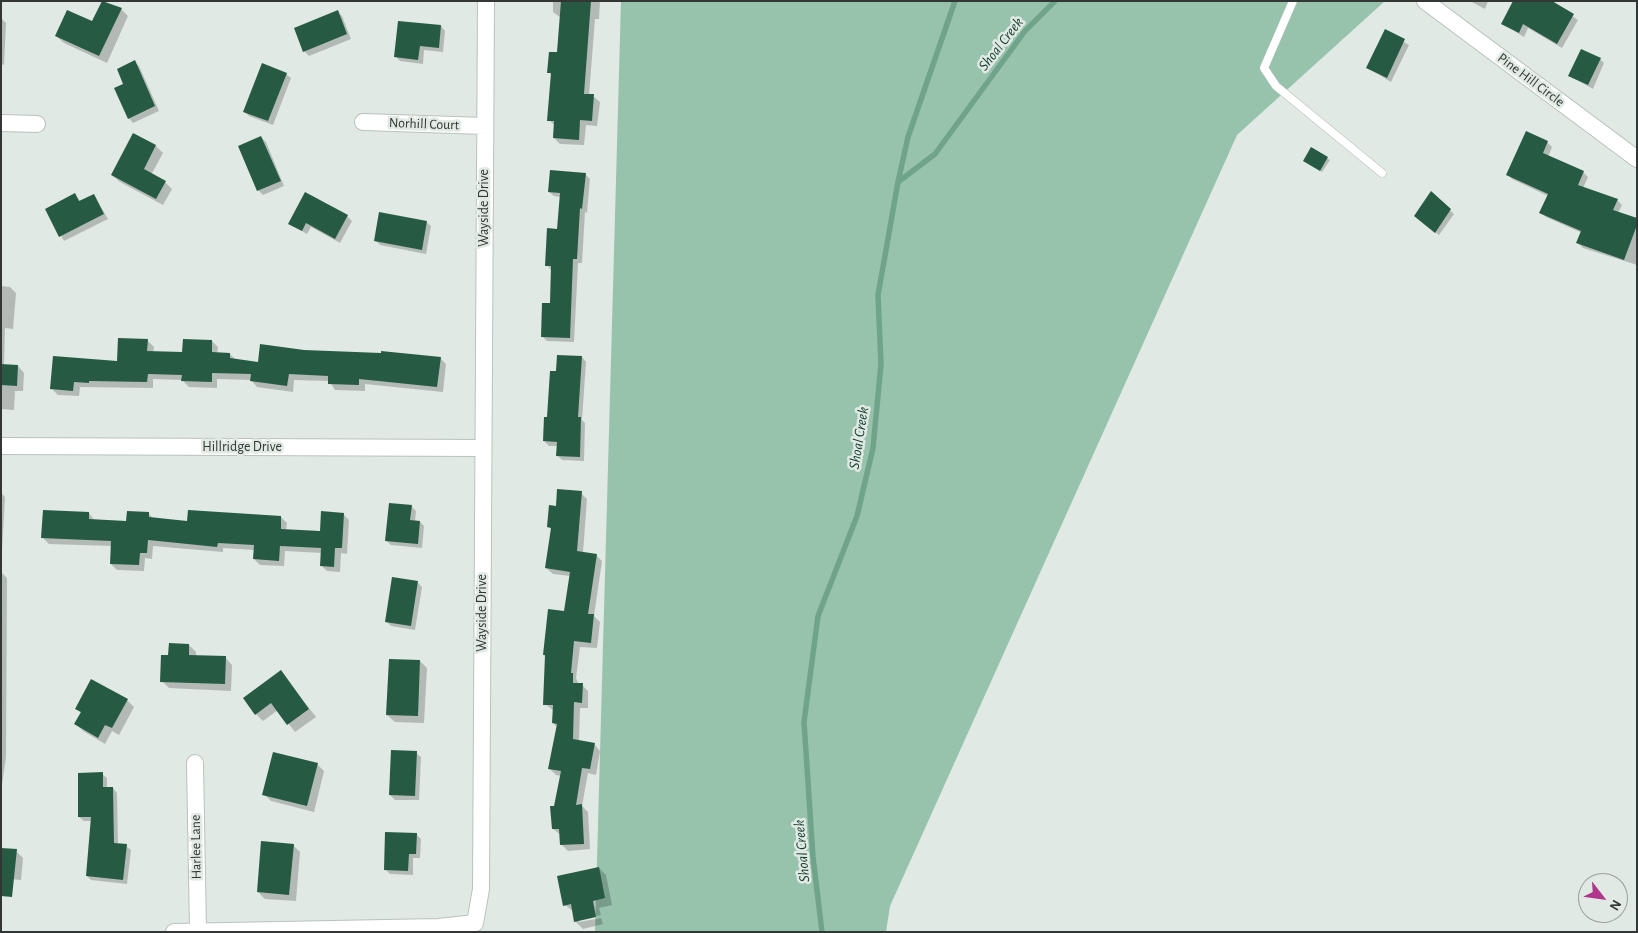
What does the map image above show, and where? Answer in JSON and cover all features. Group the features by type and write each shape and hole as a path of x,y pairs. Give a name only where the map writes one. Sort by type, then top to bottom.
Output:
{"street":[{"name":"Wayside Drive","path":"174,932 439,928 475,923 480,889 486,1"},
{"name":"Pine Hill Circle","path":"1426,1 1637,159"},
{"name":"Norhill Court","path":"362,122 485,126"},
{"path":"1,123 37,124"},
{"name":"Hillridge Drive","path":"1,446 483,448"},
{"name":"Harlee Lane","path":"195,763 198,931"}],"lane":[{"path":"1293,1 1264,68 1276,86 1382,173"}],"green space":[{"path":"621,1 1385,1 1237,135 890,906 886,932 595,932"}],"building":[{"path":"102,1 122,8 99,56 55,36 67,10 92,21"},
{"path":"561,1 591,1 584,94 594,94 592,121 580,120 579,140 553,138 554,121 547,121 551,73 547,73 549,52 557,52"},
{"path":"1513,1 1552,1 1574,14 1557,44 1523,24 1519,33 1501,24"},
{"path":"338,10 347,34 303,52 294,28"},
{"path":"398,21 441,25 439,48 420,46 418,60 394,57"},
{"path":"1385,29 1405,39 1387,78 1366,68"},
{"path":"1581,49 1601,58 1588,85 1568,76"},
{"path":"135,60 155,106 128,119 114,88 123,84 117,69"},
{"path":"262,63 287,73 268,121 243,112"},
{"path":"1526,131 1548,141 1543,153 1584,171 1578,185 1618,199 1613,210 1637,218 1637,225 1624,260 1576,243 1581,231 1539,213 1548,194 1506,175"},
{"path":"133,133 156,145 144,169 166,181 156,199 111,175"},
{"path":"261,136 281,181 257,191 238,146"},
{"path":"1311,147 1328,157 1320,171 1303,161"},
{"path":"550,170 586,173 582,209 580,208 577,259 573,259 570,338 541,337 542,303 550,303 551,266 545,266 547,228 557,229 560,193 548,192"},
{"path":"1431,191 1451,209 1435,233 1414,216"},
{"path":"305,192 348,215 335,239 306,223 302,231 288,224"},
{"path":"75,193 79,201 94,194 104,214 59,237 45,209"},
{"path":"379,212 427,221 422,250 374,241"},
{"path":"118,338 148,339 147,351 182,352 183,339 212,340 212,352 230,353 230,358 258,362 260,344 304,350 381,353 381,351 441,357 437,387 359,379 359,385 328,384 328,376 289,374 287,386 250,381 251,374 212,373 212,382 181,381 182,375 148,374 147,382 74,382 73,391 50,389 53,356 117,361"},
{"path":"557,355 582,356 578,417 581,417 580,457 556,456 557,442 543,441 544,417 547,417 550,371 556,371"},
{"path":"1,364 18,365 17,386 1,385"},
{"path":"557,489 582,491 577,551 597,554 588,614 594,614 591,643 574,641 571,673 573,673 573,683 583,683 582,703 574,702 573,739 595,743 590,769 582,768 576,805 582,804 584,844 560,845 559,829 552,829 550,806 554,806 561,771 548,769 557,724 552,723 553,705 543,705 545,655 543,655 548,609 564,611 570,572 545,568 551,528 547,527 549,505 556,506"},
{"path":"389,503 412,505 410,520 420,521 418,544 385,541"},
{"path":"43,510 89,512 89,519 126,521 127,511 149,512 149,517 187,521 188,510 281,516 281,529 320,531 321,511 344,513 342,548 335,548 334,567 320,566 321,548 280,546 279,561 253,559 254,545 218,543 217,547 148,540 147,553 140,553 139,565 110,564 111,541 41,538"},
{"path":"392,577 418,581 411,626 385,622"},
{"path":"169,643 189,644 189,655 226,656 225,684 160,682 161,655 168,655"},
{"path":"389,659 420,660 418,716 386,715"},
{"path":"281,670 309,709 287,725 271,703 255,715 243,698"},
{"path":"91,679 128,699 112,728 105,725 98,738 74,724 81,712 75,709"},
{"path":"391,750 417,751 415,796 389,795"},
{"path":"273,752 318,763 307,806 262,795"},
{"path":"103,772 103,787 113,787 114,843 127,844 123,880 86,876 91,817 78,817 78,773"},
{"path":"385,832 417,833 416,854 409,854 408,871 384,870"},
{"path":"261,841 294,844 289,895 257,892"},
{"path":"1,848 17,849 12,897 1,896"},
{"path":"599,867 605,898 593,901 596,917 574,922 571,904 563,906 557,876"}],"waterway":[{"name":"Shoal Creek","path":"822,932 813,857 804,722 818,616 857,516 873,448 881,364 878,295 898,182 908,137 955,1"},
{"name":"Shoal Creek","path":"898,182 935,154 1025,31 1055,1"}]}
